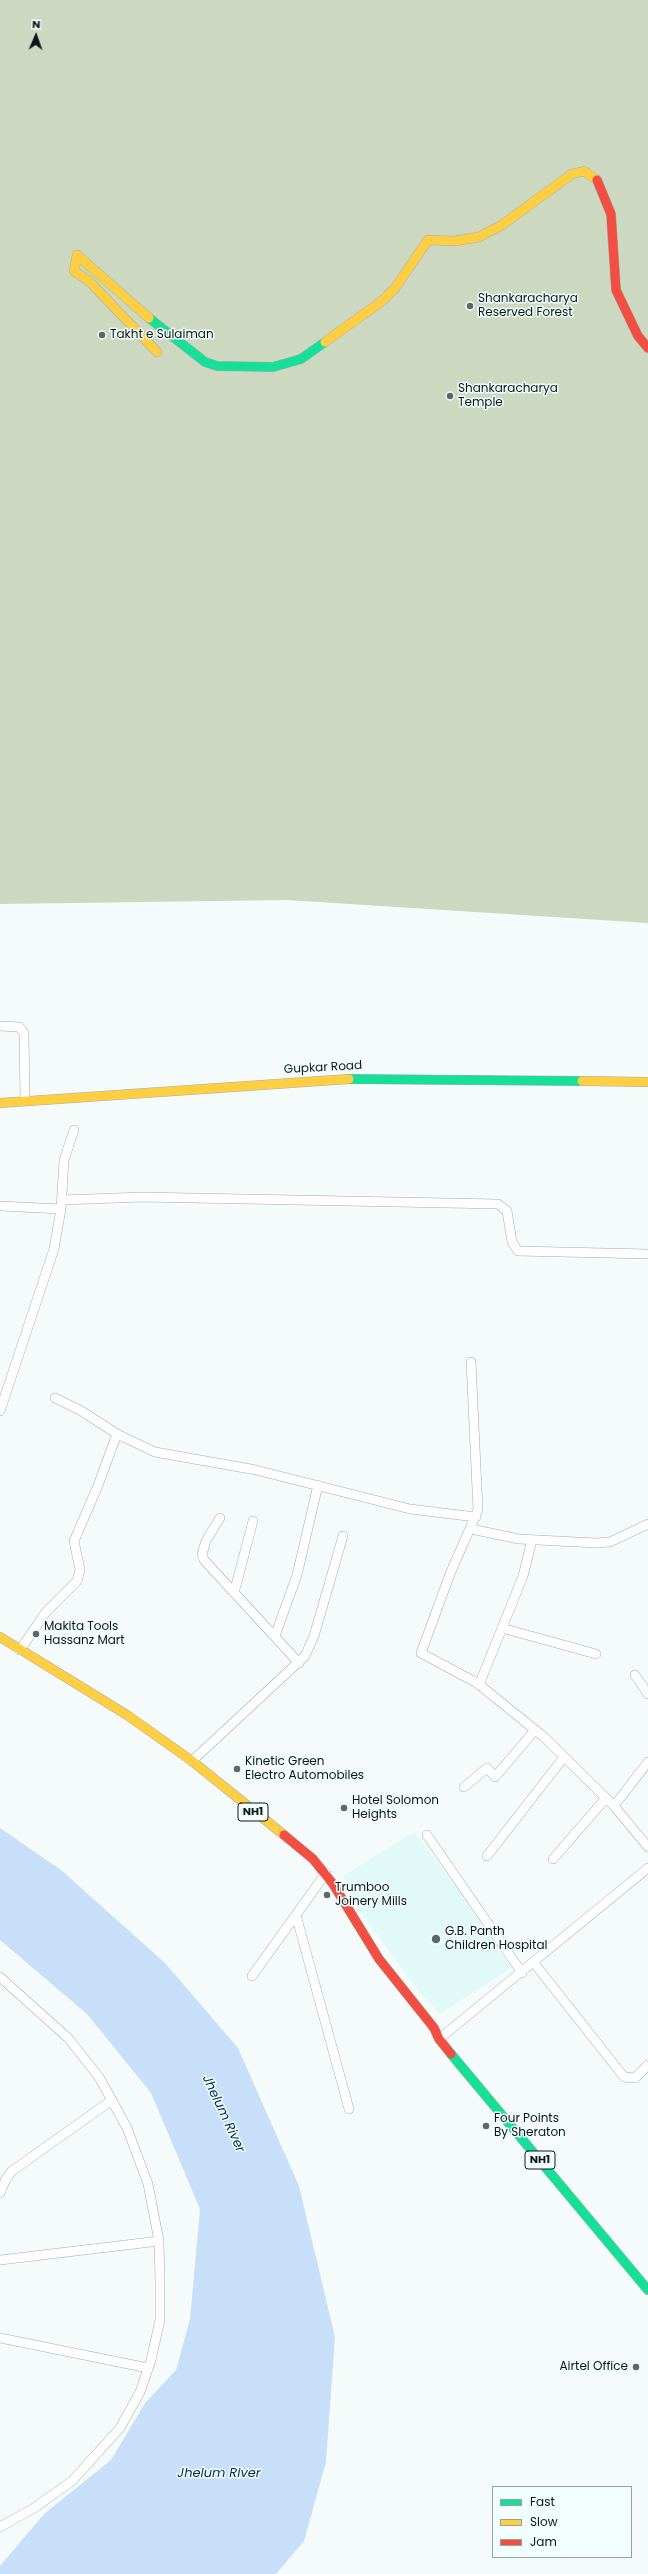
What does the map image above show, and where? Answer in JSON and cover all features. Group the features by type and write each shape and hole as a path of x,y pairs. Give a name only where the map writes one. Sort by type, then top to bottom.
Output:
{"main road":[{"path":"157,352 89,281 74,271 77,255 177,342 205,362 217,366 273,367 301,359 382,301 395,288 428,240 456,241 479,237 502,225 572,174 584,171 597,178 611,214 616,290 638,336 648,348"},
{"name":"Gupkar Road","path":"0,1103 361,1078 648,1082"},
{"name":"NH1","path":"0,1638 100,1697 192,1761 298,1846 326,1873 379,1959 648,2290"},
{"name":"NH1","path":"441,2037 648,2277"}],"street":[{"path":"0,1026 19,1027 24,1033 25,1101"},
{"path":"0,1411 50,1263 62,1204 64,1160 74,1130"},
{"path":"0,1206 62,1204 142,1196 498,1204 507,1211 512,1242 518,1251 648,1254"},
{"path":"471,1362 479,1501 476,1517 450,1574 421,1653 479,1685 535,1730 614,1806 648,1846"},
{"path":"55,1398 80,1410 118,1434 155,1452 256,1470 410,1509 476,1517"},
{"path":"20,1650 46,1612 77,1581 80,1570 74,1541 98,1488 118,1434"},
{"path":"275,1636 297,1575 318,1485"},
{"path":"220,1518 206,1541 202,1554 204,1560 299,1663"},
{"path":"234,1593 254,1521"},
{"path":"471,1529 506,1537 532,1540 610,1542 648,1524"},
{"path":"192,1761 305,1656 314,1636 343,1536"},
{"path":"479,1685 523,1576 532,1540"},
{"path":"502,1628 596,1654"},
{"path":"635,1675 648,1694"},
{"path":"464,1787 487,1768 495,1777 535,1730"},
{"path":"487,1856 564,1757"},
{"path":"614,1806 648,1762"},
{"path":"553,1858 606,1798"},
{"path":"427,1835 522,1973"},
{"path":"441,2037 522,1973 648,1868"},
{"path":"252,1976 326,1873"},
{"path":"296,1915 350,2110"},
{"path":"534,1963 624,2077 631,2080 648,2066"},
{"path":"0,1977 68,2038 99,2077 128,2128 148,2184 159,2241 160,2320 148,2368 140,2392 120,2428 72,2481 0,2527"},
{"path":"0,2194 6,2179 12,2171 112,2100"},
{"path":"0,2260 159,2241"},
{"path":"0,2338 148,2368"}],"shaded area":[{"name":"G.B. Panth Children Hospital","path":"414,1832 462,1894 511,1968 440,2014 419,1992 359,1910 343,1876"}],"green space":[{"path":"0,0 648,0 648,923 287,900 0,904"}],"water":[{"name":"Jhelum River","path":"0,1828 61,1870 165,1963 238,2048 299,2186 335,2337 326,2462 304,2541 276,2574 0,2574 0,2566 44,2514 111,2460 145,2403 176,2370 190,2319 200,2209 151,2093 87,2014 0,1940"}],"traffic: fast":[{"path":"149,318 205,362 217,366 273,367 301,359 325,342"},
{"path":"349,1079 582,1081"},
{"path":"451,2054 648,2290"}],"traffic: slow":[{"path":"325,342 382,301 395,288 428,240 455,241 479,237 502,225 572,174 584,171 597,180"},
{"path":"149,318 77,255 74,271 89,281 157,352"},
{"path":"0,1103 349,1079"},
{"path":"582,1081 648,1082"},
{"path":"0,1637 127,1715 192,1761 284,1835"}],"traffic: jam":[{"path":"597,180 611,214 616,290 638,336 648,348"},
{"path":"284,1835 313,1859 333,1884 379,1959 434,2028 439,2039 451,2054"}],"place":[{"name":"Shankaracharya Reserved Forest","path":"470,306"},
{"name":"Takht e Sulaiman","path":"102,335"},
{"name":"Shankaracharya Temple","path":"450,396"},
{"name":"Makita Tools Hassanz Mart","path":"36,1634"},
{"name":"Kinetic Green Electro Automobiles","path":"237,1769"},
{"name":"Hotel Solomon Heights","path":"344,1808"},
{"name":"Trumboo Joinery Mills","path":"327,1895"},
{"name":"G.B. Panth Children Hospital","path":"436,1939"},
{"name":"Four Points By Sheraton","path":"486,2126"},
{"name":"Airtel Office","path":"636,2367"}]}
